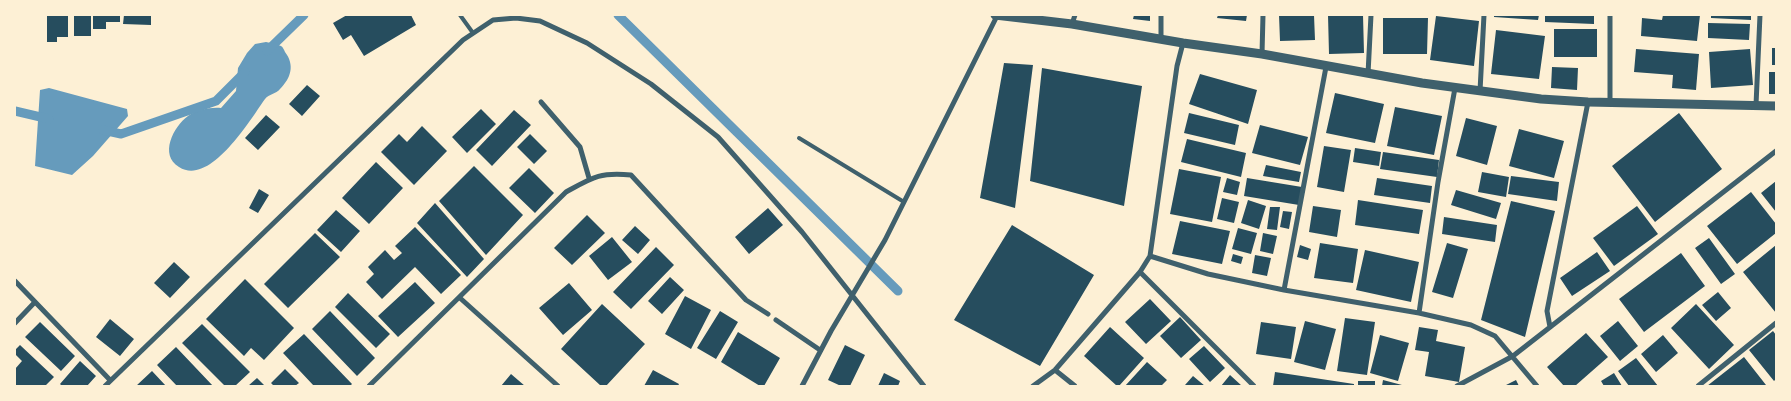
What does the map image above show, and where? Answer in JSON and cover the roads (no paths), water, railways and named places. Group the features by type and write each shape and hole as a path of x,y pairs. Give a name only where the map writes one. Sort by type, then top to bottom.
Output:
{"street":[{"path":"802,386 820,350 885,240 996,15 1072,24 1182,43 1262,54 1368,75 1541,99 1610,103 1776,106"},
{"path":"1072,24 1075,15"},
{"path":"1161,39 1162,15"},
{"path":"1262,54 1263,15"},
{"path":"1368,75 1371,15"},
{"path":"1480,91 1484,15"},
{"path":"1610,15 1610,103"},
{"path":"1756,105 1760,15"},
{"path":"105,386 463,40 493,20 516,18 540,21 587,43 651,84 718,137 802,232 924,386"},
{"path":"1033,386 1055,370 1140,272 1150,256 1177,66 1182,43"},
{"path":"1284,290 1326,66"},
{"path":"1418,312 1455,88"},
{"path":"542,102 580,147 590,178"},
{"path":"1550,327 1547,311 1588,102"},
{"path":"1457,386 1513,356 1776,151"},
{"path":"369,386 566,192 590,178 609,173 631,175 746,300 768,314"},
{"path":"1150,256 1208,274 1284,290 1418,312 1471,325 1495,336 1537,386"},
{"path":"1140,272 1254,386"},
{"path":"15,281 110,380"},
{"path":"460,298 558,386"},
{"path":"15,323 35,302"},
{"path":"776,320 820,350"},
{"path":"1698,386 1776,323"},
{"path":"1055,370 1075,386"}],"lane":[{"path":"460,15 473,33"},
{"path":"799,138 904,202"}],"water":[{"path":"266,42 282,46 288,57 291,67 284,85 265,99 239,135 216,160 203,168 191,171 179,167 173,162 169,148 170,141 177,127 195,112 221,108 236,91 238,68 247,53 255,44"},
{"path":"49,88 127,109 128,116 93,156 72,175 35,166 40,90"}],"waterway":[{"path":"267,51 304,15"},
{"path":"618,15 898,291"},
{"path":"103,130 121,134 216,101 245,72"},
{"path":"15,111 49,119"}]}
